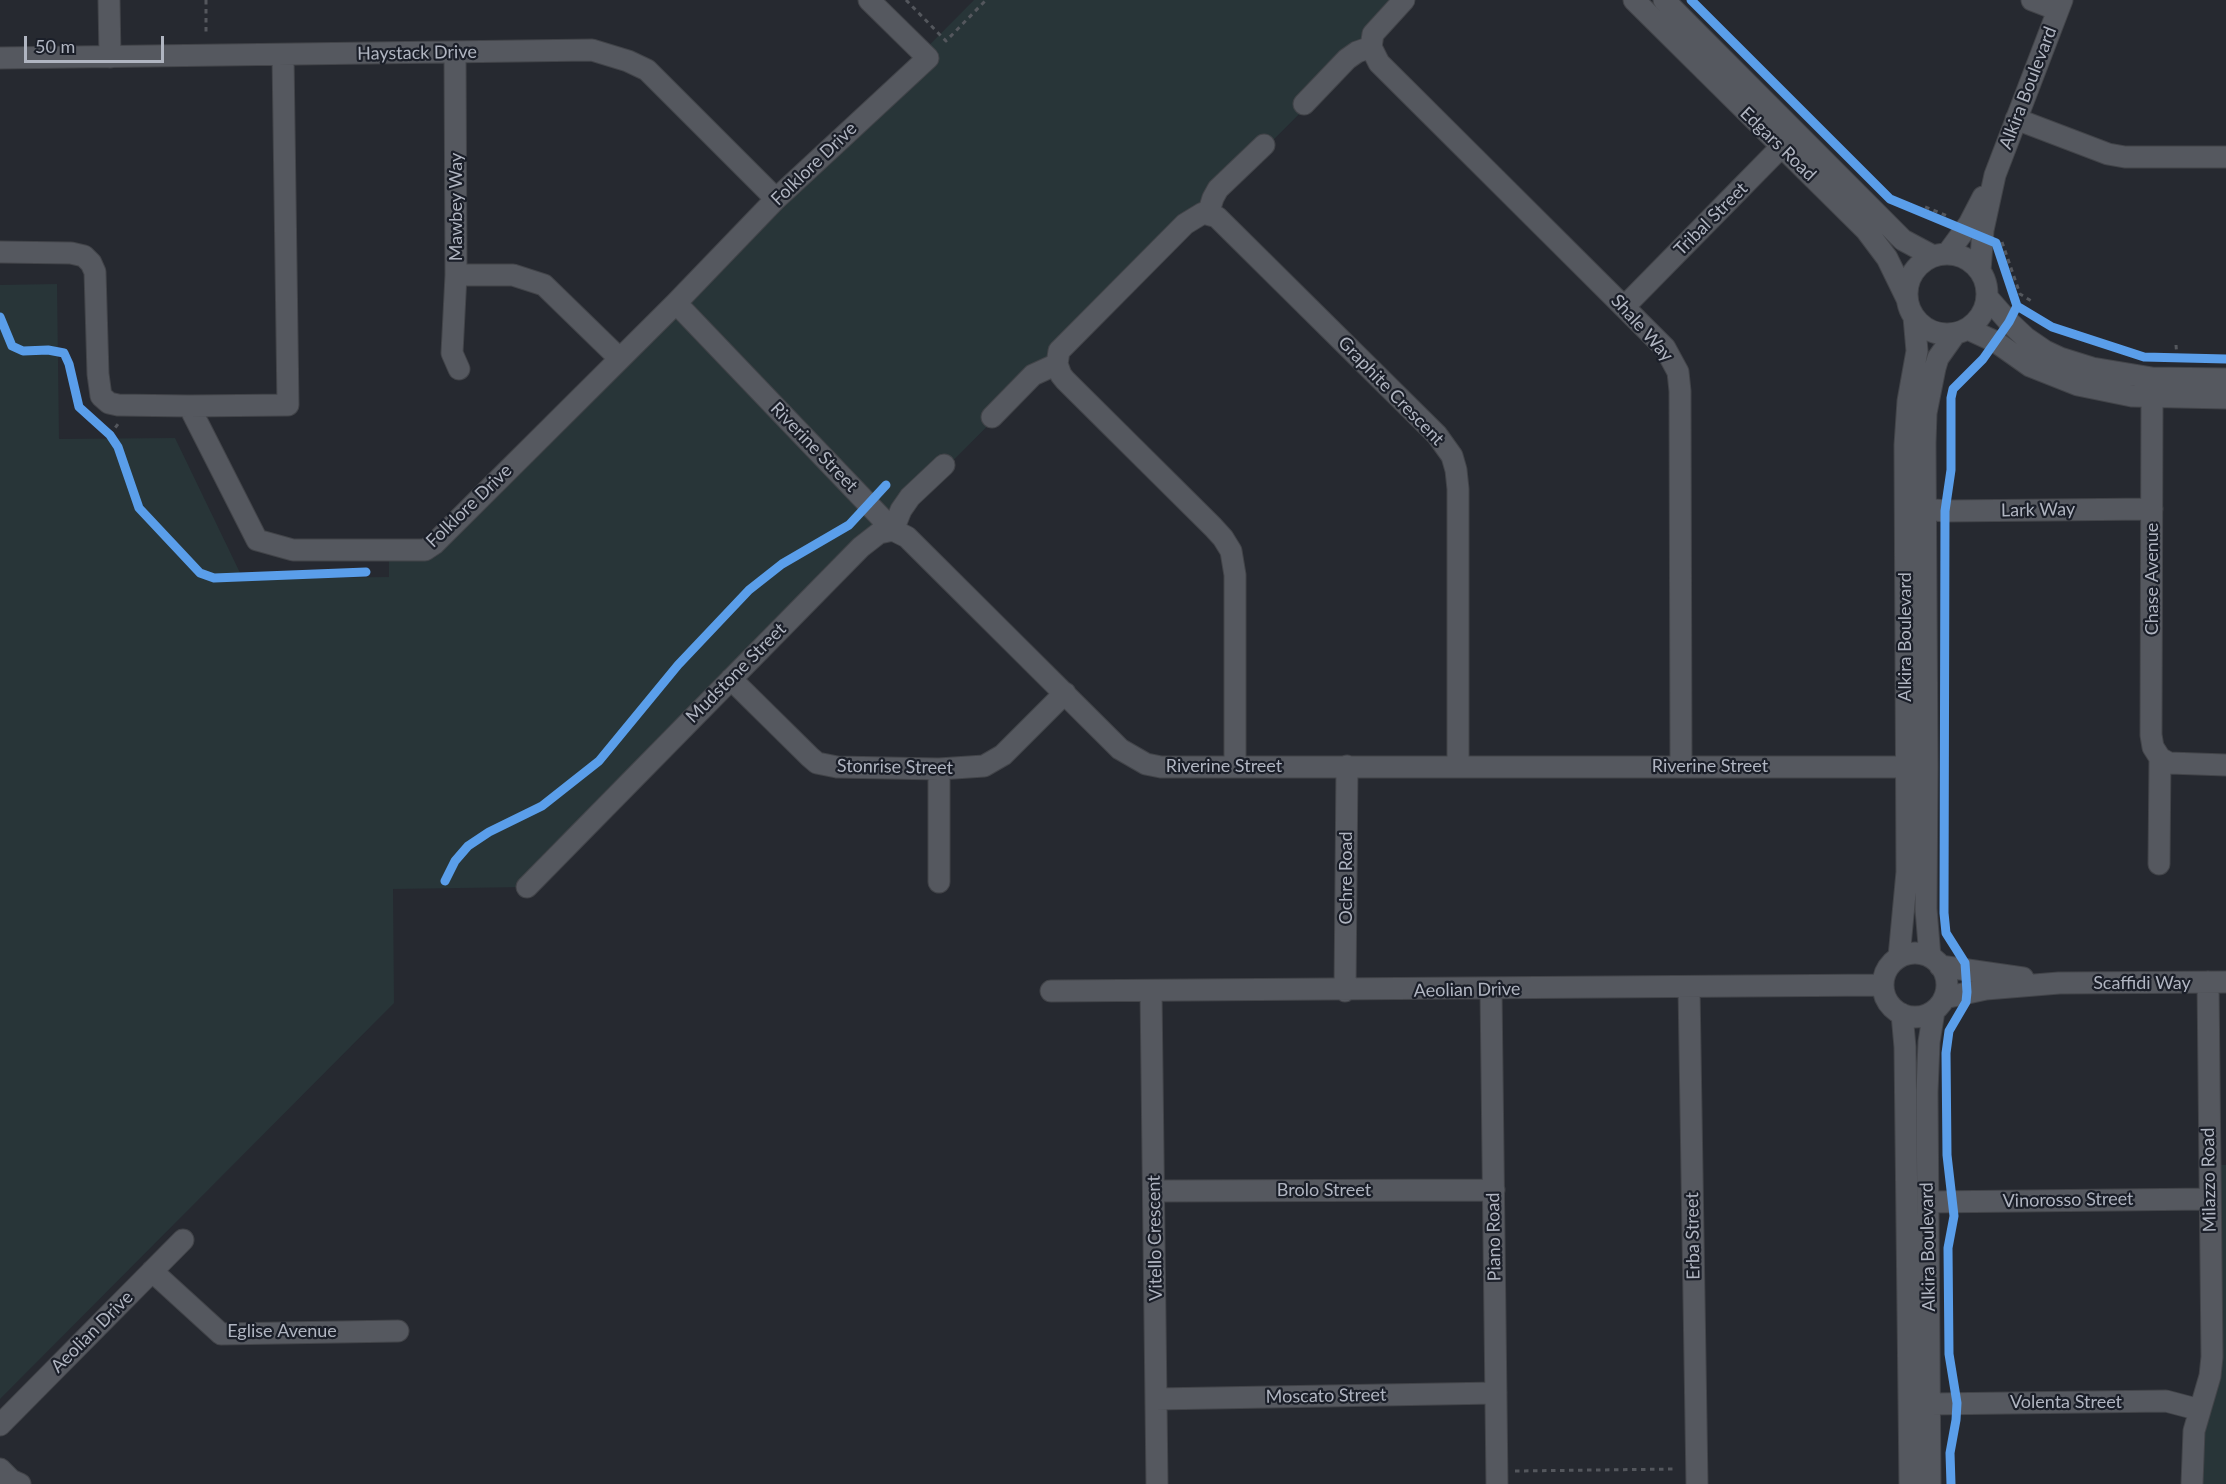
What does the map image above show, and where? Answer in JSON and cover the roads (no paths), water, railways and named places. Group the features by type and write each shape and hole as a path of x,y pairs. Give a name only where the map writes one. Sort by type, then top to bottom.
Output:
{"street":[{"path":"109,0 110,57"},
{"name":"Folklore Drive","path":"189,406 257,540 293,550 425,550 434,544 676,303 776,199 928,58 869,0"},
{"path":"1304,104 1347,59 1357,52 1371,48 1373,34 1404,0"},
{"name":"Edgars Road","path":"1634,0 1866,230 1887,258 1911,308"},
{"name":"Edgars Road","path":"1664,0 1903,240 1940,255"},
{"path":"2032,0 2060,5"},
{"name":"Alkira Boulevard","path":"1980,271 1973,234 2060,5"},
{"name":"Shale Way","path":"1371,48 1379,63 1665,348 1678,372 1680,391 1681,766"},
{"name":"Haystack Drive","path":"0,58 592,50 628,61 647,70 776,199"},
{"name":"Mawbey Way","path":"455,52 456,275 513,275 544,285 619,358"},
{"path":"0,252 71,253 84,256 91,263 95,272 98,375 101,396 109,403 189,406 288,405 284,55"},
{"path":"2016,120 2108,154 2125,157 2226,157"},
{"name":"Tribal Street","path":"1624,307 1796,132"},
{"path":"1235,766 1234,574 1231,551 1213,527 1065,380 1057,364 1059,351 1185,224 1198,215 1208,214 1218,189 1264,145"},
{"name":"Graphite Crescent","path":"1208,214 1217,217 1232,231 1437,435 1452,456 1458,489 1458,766"},
{"name":"Alkira Boulevard","path":"1940,255 1973,234"},
{"path":"1962,331 1982,315 1988,297 1986,283 1980,271 1966,258 1940,255 1922,263 1913,273 1908,286 1911,308 1923,327 1935,333 1962,331 1996,342 2030,366 2052,376 2104,392 2152,398 2226,398"},
{"path":"456,275 452,353 459,369"},
{"path":"1988,297 2009,322 2036,344 2060,358 2117,373 2177,364 2226,379"},
{"name":"Riverine Street","path":"676,303 893,530 907,537 1120,749 1146,764 1161,766 1927,767"},
{"name":"Alkira Boulevard","path":"1899,957 1907,872 1905,445 1908,400 1917,351 1911,308"},
{"name":"Alkira Boulevard","path":"1935,961 1926,909 1925,443 1930,386 1938,358 1962,331"},
{"path":"993,417 1033,375 1057,364"},
{"name":"Chase Avenue","path":"2152,398 2151,735 2153,747 2160,758 2159,864"},
{"path":"893,530 904,504 944,465"},
{"name":"Lark Way","path":"1925,509 1945,511 2152,509"},
{"name":"Mudstone Street","path":"527,887 861,548 879,533 893,530"},
{"name":"Stonrise Street","path":"731,679 817,763 837,767 939,769 969,768 994,762 1065,693"},
{"path":"2160,758 2178,765 2226,765"},
{"name":"Ochre Road","path":"1345,991 1347,766"},
{"path":"939,769 939,882"},
{"path":"1909,953 1920,953 1935,961 1947,981 1939,1005 1924,1016 1913,1017 1902,1014 1888,1001 1883,985 1886,972 1899,957 1909,953"},
{"name":"Scaffidi Way","path":"1935,961 2059,983"},
{"name":"Scaffidi Way","path":"1939,1005 1986,989 2059,983 2217,982"},
{"name":"Milazzo Road","path":"2192,1484 2192,1451 2210,1376 2212,1357 2209,1199 2217,982"},
{"name":"Aeolian Drive","path":"1051,991 1491,990 1883,985"},
{"name":"Erba Street","path":"1689,987 1696,1476"},
{"name":"Piano Road","path":"1491,990 1497,1478"},
{"name":"Vitello Crescent","path":"1151,991 1157,1484"},
{"name":"Alkira Boulevard","path":"1930,1484 1931,1404 1926,1092 1929,1042 1939,1005"},
{"name":"Alkira Boulevard","path":"1902,1014 1905,1047 1910,1484"},
{"name":"Brolo Street","path":"1155,1191 1494,1190"},
{"name":"Vinorosso Street","path":"1928,1202 2209,1199"},
{"name":"Aeolian Drive","path":"0,1425 183,1240"},
{"name":"Eglise Avenue","path":"152,1271 221,1334 398,1331"},
{"name":"Moscato Street","path":"1156,1399 1496,1393"},
{"name":"Volenta Street","path":"1931,1404 2166,1401 2200,1410"},
{"path":"0,1469 11,1480 20,1484"}]}
